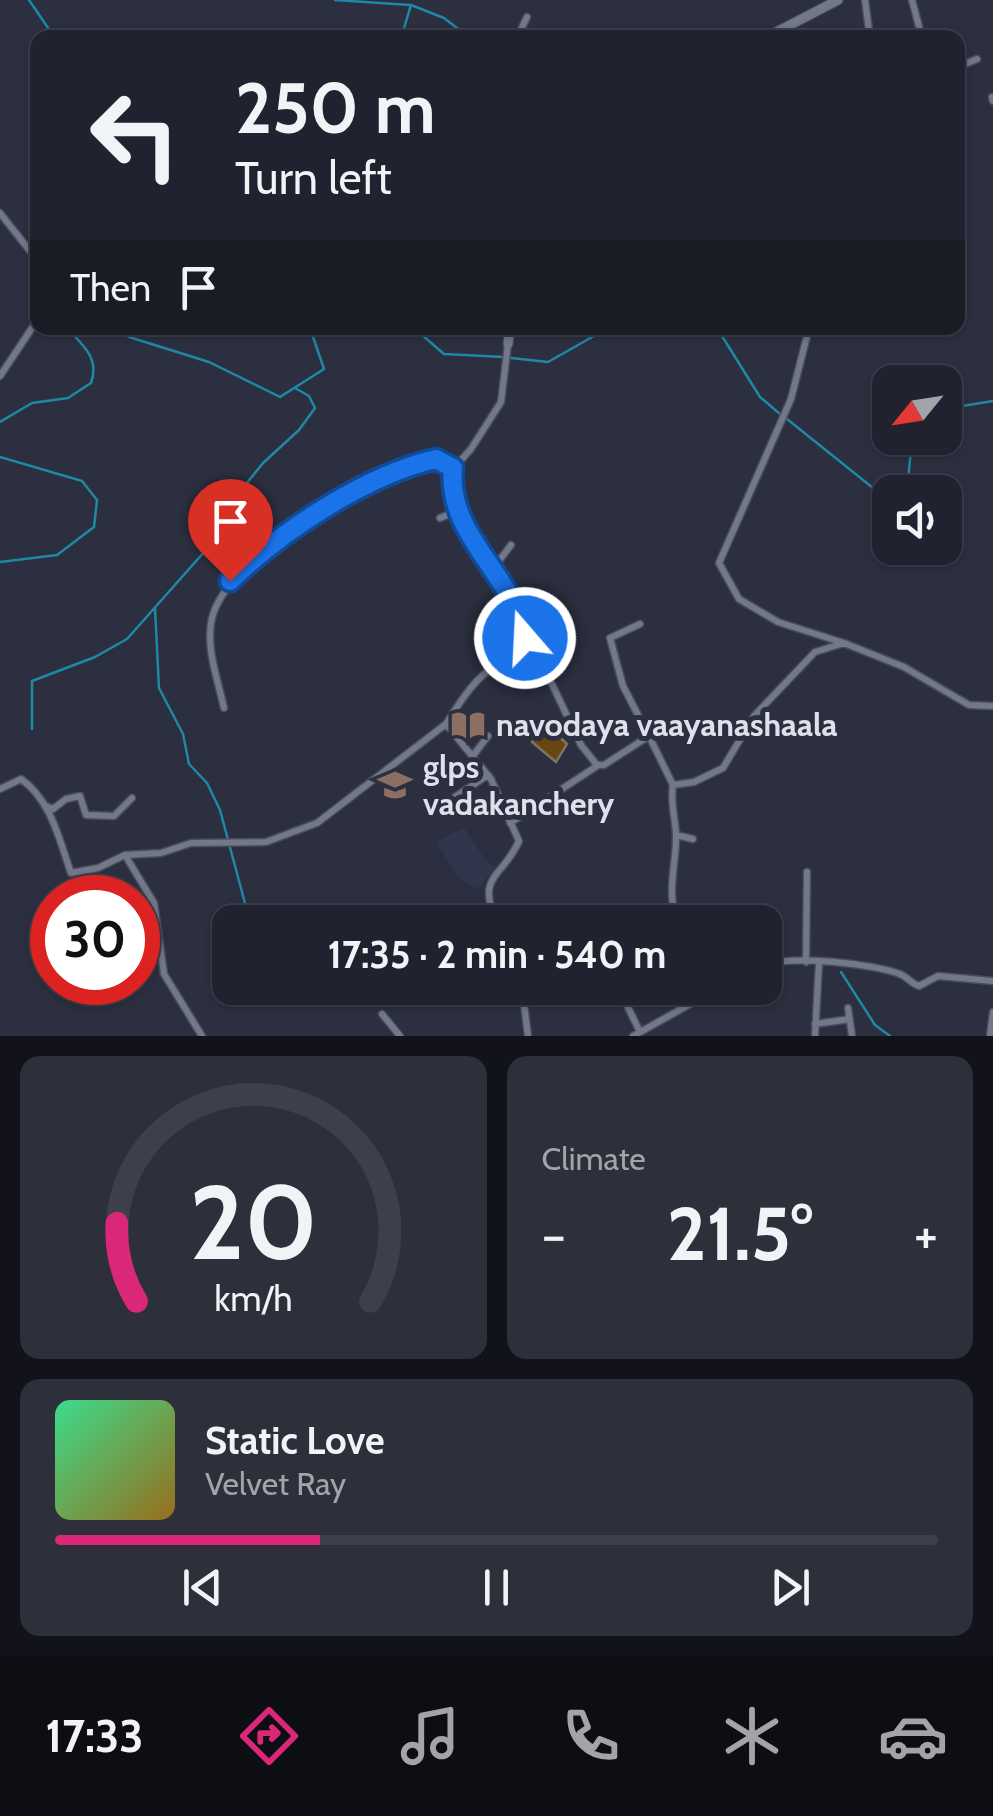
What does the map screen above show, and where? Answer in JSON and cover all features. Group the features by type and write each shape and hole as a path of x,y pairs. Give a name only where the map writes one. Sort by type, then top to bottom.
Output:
{"street":[{"path":"783,30 838,0"},
{"path":"865,0 869,30"},
{"path":"912,0 920,30"},
{"path":"521,30 527,16"},
{"path":"965,64 976,59"},
{"path":"0,213 30,251"},
{"path":"0,376 30,331"},
{"path":"509,335 501,402 471,449 453,468 458,510 469,537 494,568 518,611 525,638 540,660 581,745 598,765 604,766 650,736"},
{"path":"807,335 791,398 719,564 740,599 778,622 844,642 904,667 969,705 993,706"},
{"path":"224,708 210,640 212,619 230,581 249,562 341,497 421,462 436,459 453,468"},
{"path":"440,518 458,510"},
{"path":"494,568 511,545"},
{"path":"640,624 610,638 623,686 673,785 670,804 676,835 670,873 675,905"},
{"path":"821,636 830,646"},
{"path":"0,789 21,779 34,788 71,872 98,868 125,855 162,853 191,843 266,842 317,823 446,724 472,687 488,671 513,656 525,638"},
{"path":"673,785 694,782 723,768 754,716 815,652 844,642"},
{"path":"446,724 488,776 520,841 487,887 488,905"},
{"path":"472,757 488,736"},
{"path":"510,823 598,765"},
{"path":"449,801 488,776"},
{"path":"45,806 53,809 80,796 86,815 114,816 132,798"},
{"path":"676,835 693,839"},
{"path":"125,855 154,902 164,974 202,1036"},
{"path":"806,962 808,872"},
{"path":"782,961 819,962 902,974 920,986 938,976 993,981"},
{"path":"815,1036 819,962"},
{"path":"524,1005 528,1036"},
{"path":"626,1005 637,1034 682,1005"},
{"path":"848,1008 852,1036"},
{"path":"990,1036 993,1012"},
{"path":"382,1014 400,1036"},
{"path":"815,1024 850,1019"}],"shaded area":[{"path":"464,828 486,861 495,867 478,889 460,879 436,842"}],"building":[{"path":"543,721 567,744 556,762 532,742"}],"waterway":[{"path":"29,0 50,30"},
{"path":"335,0 410,5"},
{"path":"403,30 411,5 444,18 460,30"},
{"path":"0,422 32,403 68,398 91,383 91,359 74,335"},
{"path":"125,335 209,362 280,397 324,369 312,335"},
{"path":"422,335 444,354 503,357"},
{"path":"511,358 548,362 596,335"},
{"path":"721,335 760,397 780,414"},
{"path":"32,729 32,681 95,657 127,639 205,551 238,494 263,463 299,430 315,408 309,396 295,388"},
{"path":"962,406 993,401"},
{"path":"787,419 872,487"},
{"path":"909,475 910,455"},
{"path":"0,457 82,481 97,500 94,527 57,555 0,562"},
{"path":"155,608 159,688 183,734 189,764 207,783 220,810 245,905"},
{"path":"841,972 875,1025 890,1036"}],"place":[{"name":"navodaya vaayanashaala","path":"468,725"},
{"name":"glps vadakanchery","path":"395,785"}],"route":[{"path":"230,581 249,562 341,497 436,459 453,468 456,504 469,537 510,594 525,638"}]}
